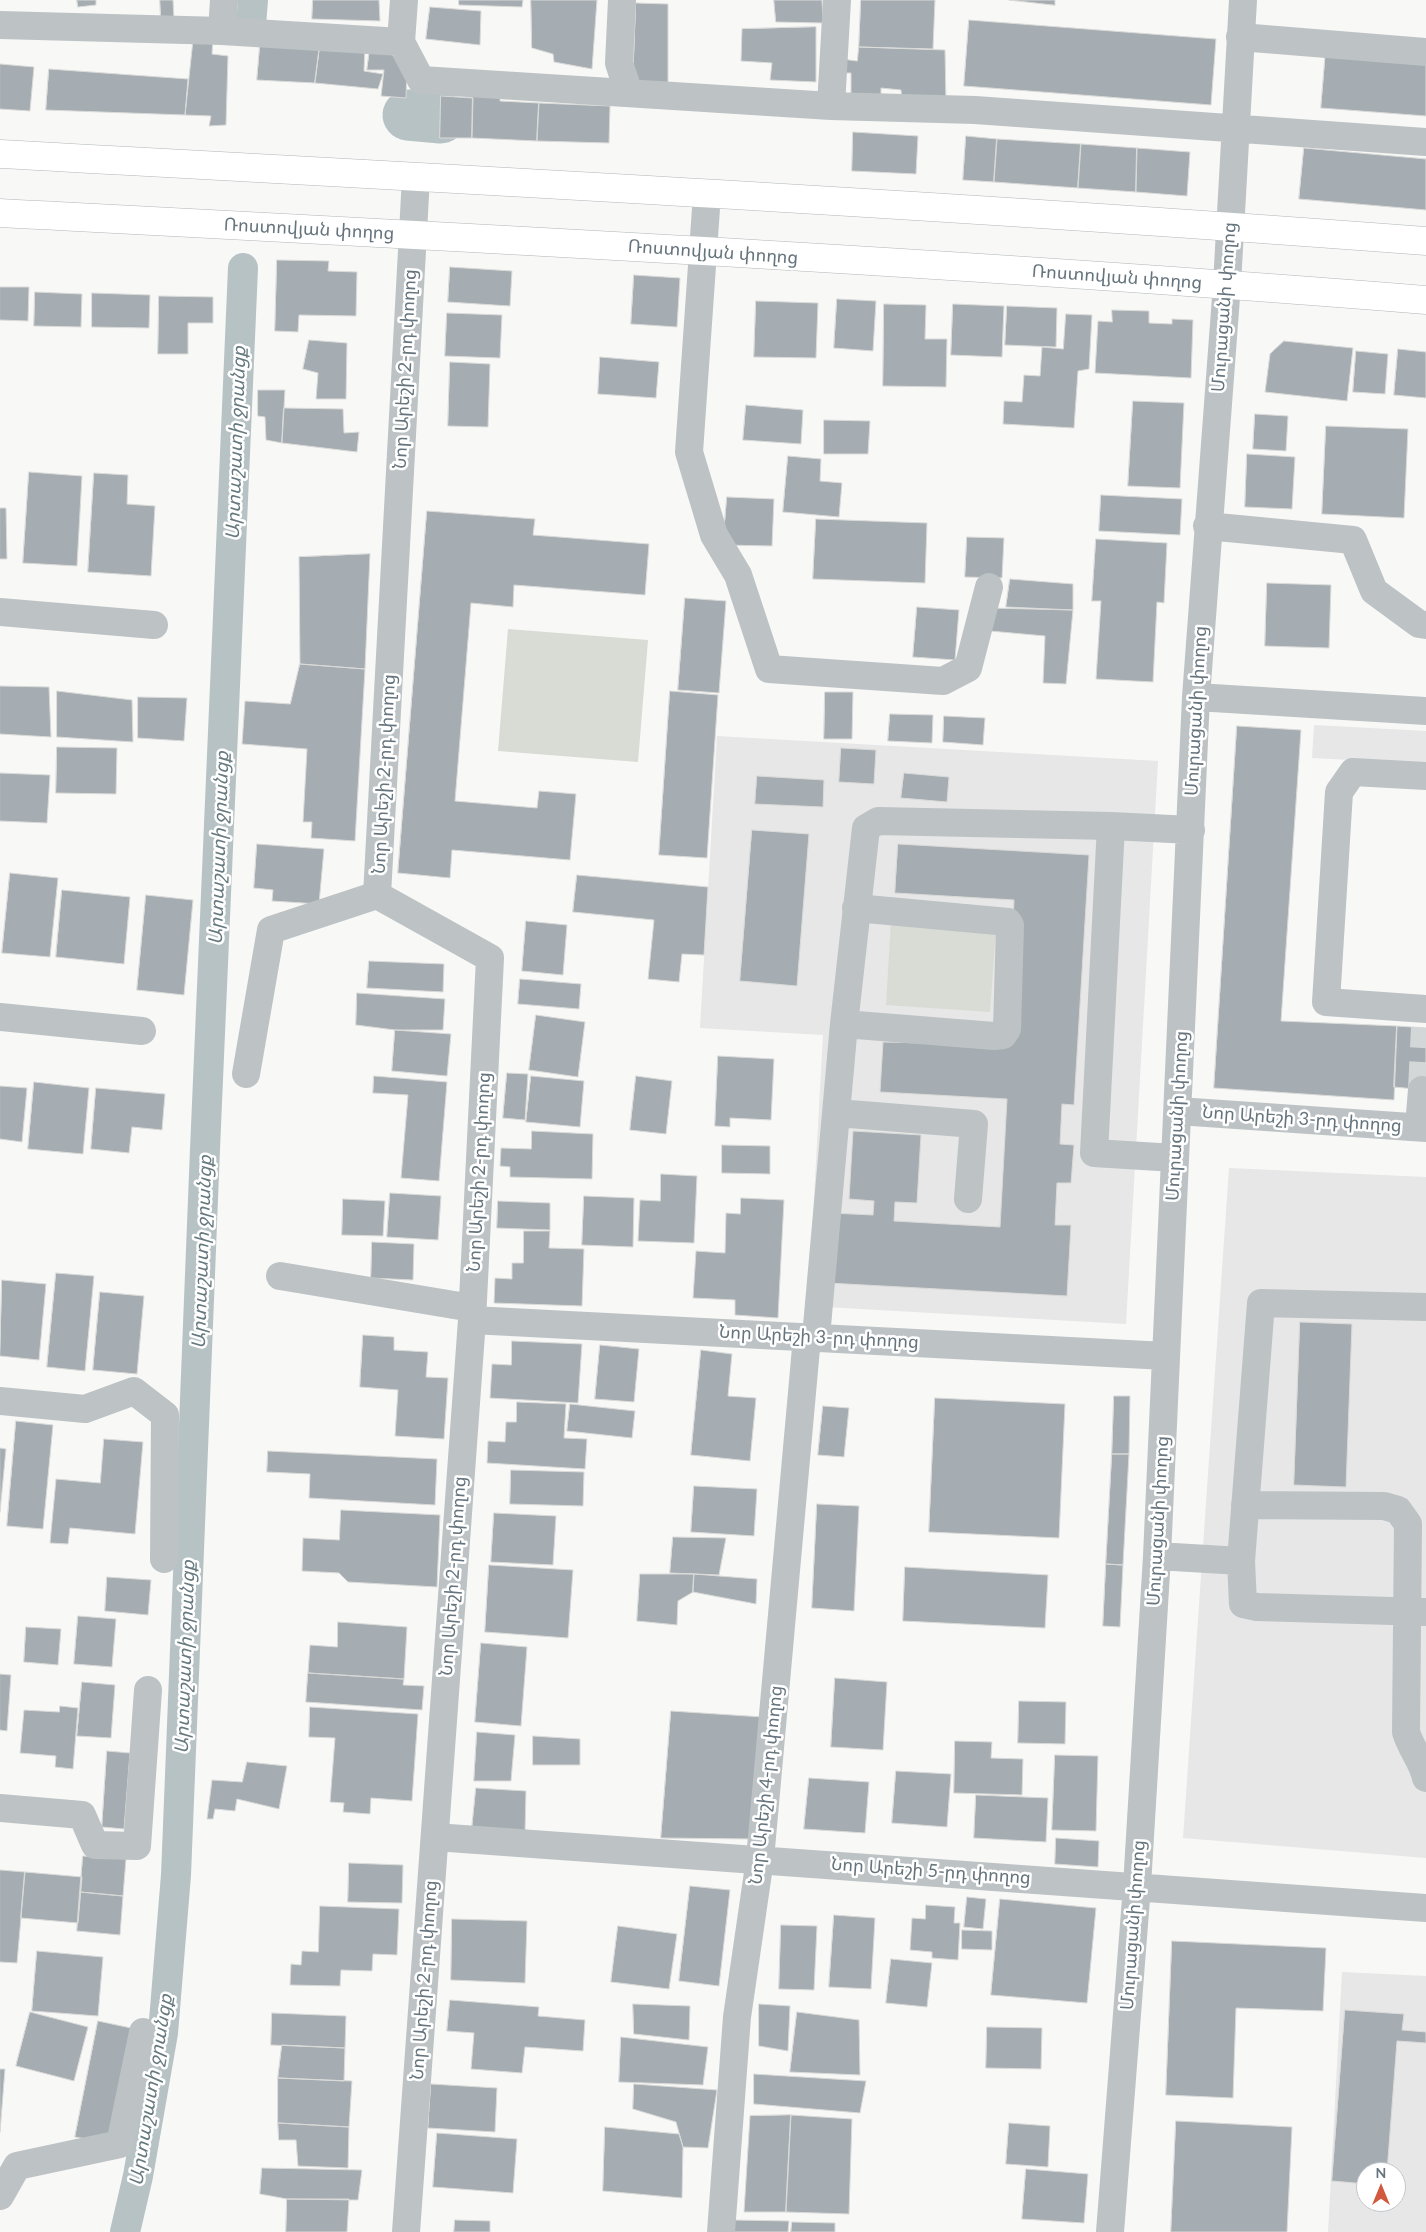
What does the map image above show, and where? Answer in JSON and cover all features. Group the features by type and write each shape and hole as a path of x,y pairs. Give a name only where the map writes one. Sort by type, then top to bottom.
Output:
{"main road":[{"path":"0,154 707,194 1230,226 1426,241"},
{"name":"Ռոստովյան փողոց","path":"0,213 412,233 1227,284 1426,300"}],"street":[{"path":"222,31 224,0"},
{"path":"404,0 401,42 421,80 831,106 975,110 1236,127 1426,142"},
{"path":"622,0 619,63 629,93"},
{"path":"831,106 837,0"},
{"name":"Մուրացանի փողոց","path":"1110,2232 1137,1886 1157,1556 1196,697 1207,526 1227,284 1243,0"},
{"path":"0,25 222,31 401,42"},
{"path":"1240,38 1426,52"},
{"name":"Նոր Արեշի 2-րդ փողոց","path":"406,2232 472,1314 490,958 377,895 416,177"},
{"path":"707,194 689,452 714,536 738,575 769,669 943,681 968,668 989,587"},
{"path":"1207,526 1354,540 1374,591 1419,624 1426,626"},
{"path":"0,612 154,625"},
{"path":"1196,697 1426,711"},
{"path":"1426,776 1353,772 1339,792 1326,1002 1426,1019"},
{"name":"Նոր Արեշի 4-րդ փողոց","path":"721,2232 738,2017 760,1859 812,1337 837,1113 844,1024 866,828 878,822 1111,826"},
{"path":"1175,1158 1094,1153 1111,826 1191,830"},
{"path":"246,1074 271,930 377,895"},
{"path":"844,1024 994,1036 1003,1035 1007,1029 1010,925 1008,922 856,908"},
{"path":"0,1018 142,1031"},
{"path":"1422,1090 1422,1127"},
{"name":"Նոր Արեշի 3-րդ փողոց","path":"1178,1111 1422,1127"},
{"path":"837,1113 974,1124 968,1199"},
{"name":"Նոր Արեշի 3-րդ փողոց","path":"280,1276 472,1314 812,1337 1166,1356"},
{"path":"1416,1612 1257,1607 1243,1604 1241,1561 1261,1303 1426,1307"},
{"path":"0,1401 85,1409 134,1391 165,1414 164,1559"},
{"path":"1245,1505 1384,1506 1398,1510 1408,1524 1416,1612 1406,1732 1410,1748 1419,1760 1426,1778"},
{"path":"1157,1556 1241,1561"},
{"path":"0,1808 82,1815 95,1845 137,1846 148,1690"},
{"name":"Նոր Արեշի 5-րդ փողոց","path":"435,1837 1426,1908"},
{"path":"0,2196 17,2166 120,2144 143,2032"}],"shaded area":[{"path":"508,629 648,640 638,762 498,751"},
{"path":"1314,725 1426,731 1426,764 1312,758"},
{"path":"717,736 1158,761 1126,1324 808,1306 823,1035 700,1028"},
{"path":"891,921 996,929 990,1012 886,1005"},
{"path":"1229,1168 1426,1177 1426,1858 1183,1838"},
{"path":"1342,1972 1426,1976 1426,2232 1328,2232"}],"building":[{"path":"77,0 96,0 96,5 78,7"},
{"path":"160,0 173,0 174,20 161,20"},
{"path":"313,0 379,0 380,21 312,19"},
{"path":"459,0 523,0 522,7 459,5"},
{"path":"531,0 597,0 592,69 554,62 553,54 532,48"},
{"path":"774,0 822,0 823,23 776,22"},
{"path":"861,0 935,0 933,49 859,47"},
{"path":"1009,0 1055,0 1055,5"},
{"path":"636,3 668,4 668,84 633,81"},
{"path":"430,7 481,11 480,45 426,39"},
{"path":"969,20 1216,39 1211,105 964,86"},
{"path":"816,27 816,82 770,80 772,63 741,61 742,29"},
{"path":"213,39 212,54 228,56 226,125 209,126 211,116 185,115 193,40"},
{"path":"260,45 319,50 315,83 257,80"},
{"path":"320,45 365,48 364,71 383,74 378,89 315,83"},
{"path":"859,47 945,50 946,103 902,102 901,90 881,88 881,101 851,100 851,73 842,73 842,59 857,61"},
{"path":"370,48 386,48 407,71 406,98 381,96 384,70 367,70"},
{"path":"1326,48 1426,55 1426,116 1321,108"},
{"path":"0,64 34,67 30,111 0,109"},
{"path":"49,69 188,79 185,115 46,110"},
{"path":"473,90 500,91 500,101 539,103 537,141 472,138"},
{"path":"441,96 473,98 472,138 440,138"},
{"path":"539,103 610,106 609,143 537,141"},
{"path":"853,132 918,136 916,174 852,171"},
{"path":"966,136 997,139 994,182 963,180"},
{"path":"997,139 1081,144 1078,188 994,182"},
{"path":"1081,144 1137,148 1136,192 1078,188"},
{"path":"1137,148 1190,152 1187,196 1136,192"},
{"path":"1304,148 1426,159 1426,210 1299,199"},
{"path":"277,260 329,261 328,271 357,272 356,316 299,315 298,332 275,331"},
{"path":"450,267 512,271 510,306 448,302"},
{"path":"634,275 680,278 677,327 631,324"},
{"path":"0,287 29,287 28,321 0,320"},
{"path":"35,292 82,294 81,327 34,326"},
{"path":"92,293 150,295 149,328 92,327"},
{"path":"159,296 213,297 213,323 188,323 188,354 158,354"},
{"path":"837,299 876,301 873,351 834,348"},
{"path":"756,301 818,303 816,358 754,357"},
{"path":"884,304 926,305 925,339 947,339 946,387 883,386"},
{"path":"953,304 1004,306 1002,357 951,355"},
{"path":"1007,306 1057,308 1056,347 1005,345"},
{"path":"1112,310 1149,311 1149,323 1172,324 1172,319 1193,320 1191,378 1095,373 1098,321 1112,322"},
{"path":"447,313 502,315 500,358 445,356"},
{"path":"1066,314 1092,315 1089,369 1078,371 1074,428 1003,424 1004,401 1022,402 1024,375 1040,376 1042,347 1063,349"},
{"path":"309,340 347,343 346,399 316,399 318,373 303,369"},
{"path":"1284,341 1353,348 1347,401 1265,392 1270,354"},
{"path":"1398,349 1426,352 1426,398 1394,395"},
{"path":"1356,351 1388,354 1385,394 1353,392"},
{"path":"600,357 659,362 656,398 598,394"},
{"path":"450,362 490,364 488,427 448,426"},
{"path":"258,390 285,390 282,443 266,440 265,417 258,416"},
{"path":"1133,401 1184,403 1180,488 1128,486"},
{"path":"746,405 803,410 801,444 743,440"},
{"path":"284,408 343,409 344,433 359,432 357,452 282,443"},
{"path":"1255,414 1288,416 1286,451 1253,449"},
{"path":"824,420 870,421 868,454 824,454"},
{"path":"1326,426 1408,429 1404,518 1322,514"},
{"path":"1247,454 1295,457 1292,509 1245,507"},
{"path":"788,456 821,459 820,481 842,483 839,517 783,512"},
{"path":"29,472 82,476 77,566 23,563"},
{"path":"94,473 128,475 127,504 155,506 151,576 88,572"},
{"path":"1101,495 1182,499 1180,535 1099,531"},
{"path":"727,497 774,499 772,546 723,545"},
{"path":"0,508 6,508 7,559 0,559"},
{"path":"427,511 535,519 533,535 649,544 645,595 514,585 513,607 471,603 455,801 537,808 539,791 576,794 570,860 452,850 450,878 398,873"},
{"path":"816,519 927,523 925,583 813,579"},
{"path":"967,537 1004,538 1002,578 965,577"},
{"path":"1096,539 1167,543 1164,603 1157,602 1153,682 1096,679 1101,601 1092,601"},
{"path":"370,554 365,669 300,664 299,557"},
{"path":"1010,579 1073,584 1073,610 1006,607"},
{"path":"1267,583 1331,585 1329,648 1265,646"},
{"path":"685,598 726,601 719,693 678,690"},
{"path":"917,607 959,610 955,660 913,657"},
{"path":"989,608 1073,610 1066,684 1043,683 1045,636 990,631"},
{"path":"300,664 365,669 355,841 311,838 312,822 303,822 307,749 242,744 245,701 290,704"},
{"path":"0,686 49,687 51,737 0,734"},
{"path":"57,691 132,700 133,742 57,737"},
{"path":"670,691 718,695 707,858 659,855"},
{"path":"825,692 853,692 852,739 824,739"},
{"path":"138,697 187,698 184,741 138,738"},
{"path":"890,714 933,715 932,743 888,741"},
{"path":"944,716 985,718 983,745 943,742"},
{"path":"1237,726 1301,730 1281,1021 1397,1026 1394,1100 1214,1088"},
{"path":"57,747 117,748 116,794 56,793"},
{"path":"841,748 876,750 874,784 839,782"},
{"path":"0,773 50,775 47,823 0,821"},
{"path":"904,773 949,777 947,802 901,798"},
{"path":"757,776 824,780 823,807 755,804"},
{"path":"752,830 809,834 797,986 740,981"},
{"path":"257,844 324,849 319,904 272,901 273,890 254,888"},
{"path":"898,844 1089,855 1074,1105 1062,1104 1060,1144 1074,1145 1071,1183 1057,1183 1055,1225 1071,1225 1067,1296 828,1283 832,1213 873,1215 874,1201 849,1199 853,1131 921,1135 917,1203 895,1202 894,1221 1000,1227 1007,1099 880,1092 883,1042 1008,1045 1014,900 895,893"},
{"path":"10,873 58,878 50,957 2,953"},
{"path":"577,875 708,887 704,955 682,954 679,982 648,979 654,920 573,912"},
{"path":"62,890 130,897 124,964 56,957"},
{"path":"146,895 193,900 184,995 137,990"},
{"path":"526,921 567,925 563,975 522,971"},
{"path":"369,961 444,964 443,992 367,988"},
{"path":"520,979 581,984 579,1009 518,1004"},
{"path":"357,993 445,999 443,1030 395,1030 356,1025"},
{"path":"536,1015 585,1022 578,1077 529,1070"},
{"path":"1397,1026 1426,1028 1426,1090 1394,1087"},
{"path":"395,1030 451,1034 447,1076 392,1071"},
{"path":"718,1056 774,1059 771,1120 730,1118 730,1127 715,1126"},
{"path":"507,1073 528,1074 525,1120 503,1118"},
{"path":"374,1076 447,1082 439,1181 401,1178 408,1095 373,1093"},
{"path":"531,1076 584,1081 580,1127 526,1122"},
{"path":"636,1076 672,1081 666,1134 630,1130"},
{"path":"34,1082 89,1088 83,1154 28,1149"},
{"path":"0,1086 27,1088 22,1142 0,1139"},
{"path":"96,1088 165,1094 162,1130 132,1127 129,1153 91,1149"},
{"path":"532,1131 593,1134 592,1179 510,1177 510,1167 500,1166 501,1148 531,1149"},
{"path":"722,1145 770,1146 770,1174 722,1173"},
{"path":"661,1174 697,1176 694,1243 638,1241 640,1200 660,1201"},
{"path":"390,1193 441,1196 438,1240 387,1237"},
{"path":"584,1196 634,1198 633,1247 582,1245"},
{"path":"741,1198 784,1200 778,1318 735,1315 735,1300 693,1298 696,1251 725,1253 726,1213 740,1214"},
{"path":"343,1199 385,1201 383,1236 342,1235"},
{"path":"498,1201 550,1203 550,1230 497,1228"},
{"path":"524,1231 550,1231 549,1248 584,1249 582,1306 494,1303 495,1278 512,1279 512,1263 523,1263"},
{"path":"372,1242 414,1244 413,1280 371,1278"},
{"path":"56,1273 94,1276 85,1371 47,1367"},
{"path":"2,1280 46,1284 39,1360 0,1356"},
{"path":"100,1292 144,1296 137,1374 93,1370"},
{"path":"1300,1322 1352,1324 1346,1487 1294,1485"},
{"path":"363,1335 394,1337 394,1350 428,1352 426,1377 448,1378 444,1439 395,1436 398,1390 360,1387"},
{"path":"512,1341 582,1344 578,1403 490,1398 492,1364 511,1365"},
{"path":"600,1345 639,1349 634,1402 595,1399"},
{"path":"701,1350 732,1354 728,1396 756,1398 750,1461 691,1455"},
{"path":"1114,1396 1130,1396 1129,1454 1112,1454"},
{"path":"935,1398 1065,1404 1059,1538 929,1532"},
{"path":"517,1402 566,1404 564,1438 587,1439 585,1469 487,1463 488,1441 505,1442 506,1422 516,1422"},
{"path":"570,1404 635,1411 632,1438 567,1431"},
{"path":"823,1406 849,1408 844,1457 818,1455"},
{"path":"16,1421 53,1425 43,1529 7,1526"},
{"path":"104,1439 143,1442 135,1534 70,1528 68,1544 50,1543 56,1479 100,1483"},
{"path":"0,1448 6,1449 0,1512"},
{"path":"268,1451 437,1459 435,1505 309,1498 310,1474 267,1472"},
{"path":"1112,1454 1129,1454 1123,1565 1106,1564"},
{"path":"511,1470 584,1472 583,1506 510,1504"},
{"path":"694,1486 757,1489 754,1536 691,1532"},
{"path":"817,1504 859,1506 854,1611 812,1608"},
{"path":"341,1510 440,1515 437,1587 348,1582 339,1573 302,1571 303,1538 339,1540"},
{"path":"494,1513 556,1516 553,1565 491,1562"},
{"path":"673,1537 726,1538 719,1575 670,1573"},
{"path":"1106,1564 1123,1565 1120,1627 1103,1626"},
{"path":"489,1565 573,1570 568,1638 485,1632"},
{"path":"905,1567 1048,1575 1045,1628 903,1621"},
{"path":"640,1574 694,1574 693,1592 678,1601 677,1625 637,1621"},
{"path":"694,1574 757,1579 756,1604 693,1592"},
{"path":"107,1577 151,1580 148,1615 105,1611"},
{"path":"78,1616 116,1619 112,1667 74,1664"},
{"path":"338,1622 407,1627 404,1679 308,1673 310,1645 337,1647"},
{"path":"26,1627 61,1629 58,1665 24,1662"},
{"path":"481,1643 527,1647 521,1726 475,1722"},
{"path":"308,1673 404,1679 403,1685 424,1686 422,1710 306,1702"},
{"path":"0,1674 11,1675 7,1731 0,1730"},
{"path":"835,1678 887,1682 883,1750 831,1747"},
{"path":"82,1682 115,1685 111,1738 77,1736"},
{"path":"1019,1701 1066,1702 1065,1744 1018,1743"},
{"path":"60,1706 78,1708 73,1769 55,1767 56,1756 20,1753 24,1710 59,1712"},
{"path":"310,1707 418,1714 412,1801 371,1798 370,1814 343,1812 344,1803 330,1802 335,1738 309,1737"},
{"path":"671,1711 763,1717 752,1839 661,1838"},
{"path":"477,1732 515,1735 511,1781 474,1781"},
{"path":"533,1736 580,1739 580,1765 533,1765"},
{"path":"955,1741 992,1742 991,1758 1023,1759 1022,1795 954,1793"},
{"path":"107,1751 130,1753 124,1829 102,1827"},
{"path":"1055,1755 1098,1756 1096,1831 1052,1830"},
{"path":"247,1762 287,1766 279,1809 237,1799 235,1811 215,1809 213,1819 207,1819 212,1780 242,1782"},
{"path":"896,1771 951,1774 947,1827 892,1823"},
{"path":"809,1778 869,1782 865,1833 804,1829"},
{"path":"476,1788 526,1791 525,1832 472,1828"},
{"path":"976,1795 1048,1798 1046,1842 974,1838"},
{"path":"1056,1838 1099,1841 1098,1867 1055,1864"},
{"path":"83,1856 126,1859 123,1896 80,1892"},
{"path":"349,1863 403,1865 402,1903 348,1902"},
{"path":"0,1870 25,1872 17,1963 0,1962"},
{"path":"25,1872 82,1877 78,1923 21,1918"},
{"path":"690,1886 730,1890 719,1986 679,1981"},
{"path":"80,1892 123,1896 120,1935 77,1931"},
{"path":"967,1897 986,1899 983,1929 964,1927"},
{"path":"1000,1899 1096,1908 1087,2003 991,1995"},
{"path":"926,1905 955,1907 954,1923 960,1923 958,1960 932,1958 932,1952 910,1950 912,1918 925,1919"},
{"path":"320,1906 399,1909 397,1955 373,1954 372,1971 341,1970 340,1986 290,1985 291,1964 301,1965 302,1951 318,1952"},
{"path":"834,1915 875,1918 871,1989 829,1987"},
{"path":"452,1919 527,1921 525,1983 451,1980"},
{"path":"781,1925 817,1926 814,1990 779,1989"},
{"path":"618,1926 677,1934 669,1989 611,1982"},
{"path":"962,1930 992,1931 992,1950 962,1949"},
{"path":"1172,1941 1326,1948 1323,2011 1236,2008 1233,2098 1166,2095"},
{"path":"37,1951 103,1957 98,2016 32,2011"},
{"path":"891,1959 932,1963 927,2007 886,2003"},
{"path":"450,2000 539,2007 538,2016 585,2020 583,2051 525,2047 522,2073 471,2069 474,2033 447,2031"},
{"path":"633,2004 690,2006 689,2040 634,2034"},
{"path":"759,2004 790,2006 788,2051 759,2046"},
{"path":"1345,2010 1404,2014 1402,2030 1426,2032 1426,2043 1397,2041 1388,2162 1356,2162 1356,2183 1332,2181"},
{"path":"30,2012 88,2027 74,2081 16,2066"},
{"path":"797,2012 859,2020 860,2075 790,2072"},
{"path":"272,2013 346,2016 345,2048 271,2045"},
{"path":"98,2021 131,2028 109,2143 75,2137"},
{"path":"987,2027 1042,2028 1041,2069 986,2068"},
{"path":"621,2037 708,2047 703,2085 619,2082"},
{"path":"282,2045 345,2048 344,2081 278,2078"},
{"path":"0,2069 5,2069 0,2132"},
{"path":"754,2074 866,2081 860,2113 754,2104"},
{"path":"278,2078 352,2081 349,2127 278,2123"},
{"path":"431,2084 497,2088 495,2132 428,2128"},
{"path":"634,2084 717,2090 708,2148 683,2147 676,2122 633,2109"},
{"path":"791,2115 786,2212 744,2212 750,2116"},
{"path":"791,2115 852,2119 849,2214 786,2212"},
{"path":"1176,2121 1292,2127 1287,2232 1171,2232"},
{"path":"278,2123 349,2127 348,2168 298,2166 296,2140 279,2140"},
{"path":"1009,2123 1050,2126 1048,2167 1006,2164"},
{"path":"605,2127 679,2134 683,2147 682,2198 603,2191"},
{"path":"437,2133 517,2139 513,2193 433,2187"},
{"path":"262,2168 362,2170 358,2200 287,2199 260,2194"},
{"path":"1026,2169 1088,2174 1084,2223 1022,2219"},
{"path":"287,2199 349,2199 347,2232 286,2232"},
{"path":"455,2220 490,2221 490,2232 454,2232"},
{"path":"732,2220 789,2221 788,2232 731,2232"},
{"path":"792,2222 835,2223 835,2232 791,2232"}],"waterway":[{"name":"Արտաշատի ջրանցք","path":"251,25 253,0"},
{"path":"408,115 441,118"},
{"name":"Արտաշատի ջրանցք","path":"125,2232 138,2176 163,2033 176,1875 243,268"}],"tunnel":[{"path":"1422,1090 1425,1028"}]}
